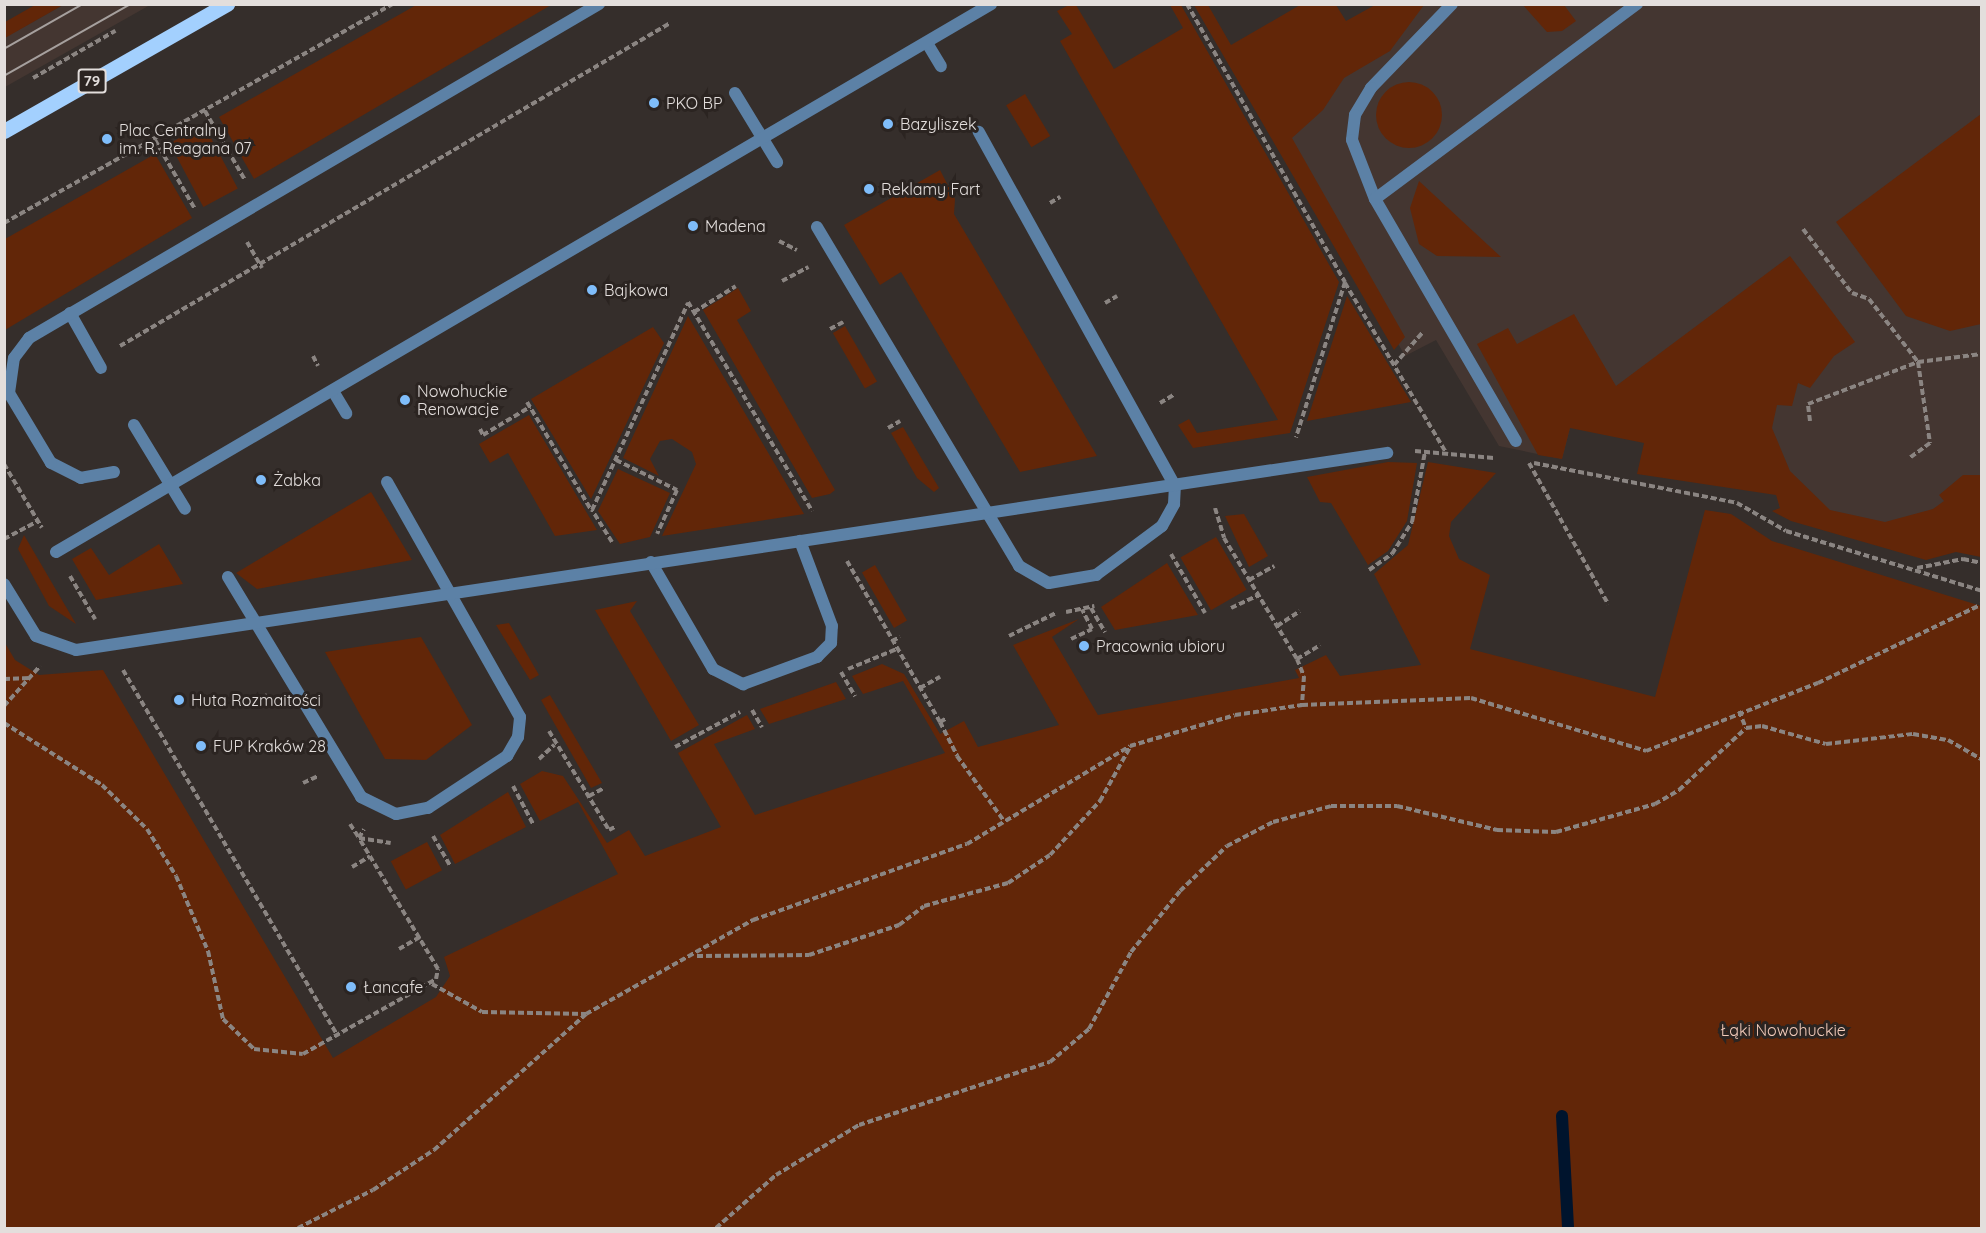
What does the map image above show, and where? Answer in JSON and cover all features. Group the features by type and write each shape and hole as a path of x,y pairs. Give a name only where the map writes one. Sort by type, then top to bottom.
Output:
{"main road":[{"name":"79","path":"4,131 226,4"}],"street":[{"path":"114,472 81,478 57,468 9,393 18,351 70,313 599,4"},
{"path":"56,552 991,4"},
{"path":"1452,4 1379,78 1355,116 1353,146 1375,199 1516,441"},
{"path":"1375,199 1637,4"},
{"path":"927,42 941,66"},
{"path":"735,93 777,162"},
{"path":"817,227 1019,566 1042,581 1067,584 1095,575 1156,532 1172,513 1175,486 979,132"},
{"path":"70,313 101,368"},
{"path":"333,391 346,413"},
{"path":"134,425 185,509"},
{"path":"4,584 30,630 56,647 109,645 1387,453"},
{"path":"228,578 355,789 378,808 406,815 428,808 498,764 518,737 517,709 387,482"},
{"path":"651,562 713,669 742,684 817,657 831,643 832,626 800,541"}],"path":[{"path":"4,223 393,4"},
{"path":"1186,4 1345,282 1447,454"},
{"path":"109,352 670,23"},
{"path":"40,71 104,34"},
{"path":"205,111 248,184"},
{"path":"155,140 198,213"},
{"path":"1803,229 1852,293 1869,299 1917,362 1930,443 1909,459"},
{"path":"782,281 814,263"},
{"path":"1293,446 1345,282"},
{"path":"694,312 736,286"},
{"path":"1100,306 1117,296"},
{"path":"592,510 688,302 816,517"},
{"path":"831,329 846,319"},
{"path":"1394,365 1413,338 1444,321"},
{"path":"1810,422 1808,405 1917,362 1982,354"},
{"path":"1157,405 1175,394"},
{"path":"527,402 615,547"},
{"path":"480,429 483,435 530,407"},
{"path":"888,428 904,418"},
{"path":"1369,570 1392,554 1412,522 1425,452"},
{"path":"1387,453 1425,452 1505,459"},
{"path":"616,460 677,490 655,544"},
{"path":"1516,461 1737,503 1786,531 1916,568 1982,591"},
{"path":"1528,462 1608,604"},
{"path":"4,464 109,645"},
{"path":"1214,504 1224,538 1297,659 1304,676 1302,705"},
{"path":"4,539 38,521"},
{"path":"1171,554 1205,613"},
{"path":"846,558 957,756 1004,821"},
{"path":"1916,568 1963,559 1982,563"},
{"path":"1249,580 1274,566"},
{"path":"1230,608 1259,596"},
{"path":"298,1228 373,1190 434,1150 586,1014 696,956 753,920 967,844 1130,746 1235,715 1302,705 1471,698 1619,747 1646,751 1666,747 1739,711 1818,683 1982,604"},
{"path":"1091,608 1105,632"},
{"path":"1071,639 1092,629 1082,609"},
{"path":"1277,626 1300,611"},
{"path":"892,641 900,636"},
{"path":"1297,659 1320,645"},
{"path":"4,706 56,647"},
{"path":"117,660 338,1037"},
{"path":"840,672 855,696"},
{"path":"920,688 940,677"},
{"path":"4,679 31,678"},
{"path":"255,702 270,693"},
{"path":"750,707 762,727"},
{"path":"1739,711 1746,729"},
{"path":"940,722 947,718"},
{"path":"4,723 102,785 147,829 176,876 208,951 223,1019 254,1049 303,1054 432,984 438,969 359,838 378,808"},
{"path":"716,1228 776,1175 859,1125 1050,1062 1089,1029 1131,952 1180,891 1227,846 1273,822 1331,806 1397,806 1497,830 1556,832 1655,804 1679,790 1746,729 1762,726 1826,744 1913,734 1948,740 1982,760"},
{"path":"547,727 609,830 615,827"},
{"path":"696,956 809,955 899,925 924,906 1008,883 1050,855 1100,801 1130,746"},
{"path":"303,783 318,775"},
{"path":"512,783 533,824"},
{"path":"589,796 604,788"},
{"path":"431,833 450,866"},
{"path":"352,867 370,856"},
{"path":"399,949 420,937"},
{"path":"432,984 482,1012 586,1014"}],"shaded area":[{"path":"63,5 150,5 5,87 4,38"},
{"path":"1420,5 1981,5 1981,552 1780,508 1776,493 1614,396 1570,428 1562,459 1499,446 1436,340 1405,356 1285,141 1317,97"}],"green space":[{"path":"418,4 551,5 254,179 219,117"},
{"path":"35,5 63,5 5,38 5,22"},
{"path":"1069,5 1076,5 1114,69 1183,28 1170,5 1181,5 1339,282 1290,433 1193,448 1178,425 1189,419 1197,433 1278,420 1060,41 1072,34 1057,11"},
{"path":"1194,5 1208,5 1231,45 1300,5 1336,5 1346,21 1375,5 1424,5 1390,51 1344,78 1323,110 1292,138 1405,337 1394,350"},
{"path":"1523,5 1564,5 1576,21 1562,31 1547,32"},
{"path":"1409,82 1422,84 1437,97 1442,115 1440,128 1427,143 1409,148 1396,146 1381,133 1376,115 1378,102 1391,87"},
{"path":"1025,94 1050,136 1031,147 1006,105"},
{"path":"1981,114 1981,324 1950,331 1906,316 1836,222"},
{"path":"204,125 238,189 203,207 170,143"},
{"path":"155,154 192,218 5,330 5,239"},
{"path":"940,170 955,199 954,214 1097,456 1020,472 901,272 880,285 844,225"},
{"path":"1419,181 1501,257 1437,256 1419,244 1410,208"},
{"path":"1790,256 1855,342 1834,356 1810,388 1798,383 1792,406 1777,405 1772,428 1790,471 1830,510 1885,522 1933,509 1944,501 1939,495 1963,475 1981,475 1981,557 1956,552 1926,560 1791,521 1772,511 1780,508 1776,495 1637,474 1644,443 1570,428 1562,459 1538,455 1477,344 1508,328 1517,344 1574,314 1616,386"},
{"path":"738,288 751,311 737,320 835,490 830,494 812,498 703,310"},
{"path":"1347,296 1411,402 1307,421"},
{"path":"688,316 804,514 662,536 696,464 692,452 672,439 660,441 650,459 659,476 623,458"},
{"path":"845,326 877,381 865,388 833,333"},
{"path":"653,327 664,343 591,499 531,399"},
{"path":"529,415 597,530 555,536 508,453 490,463 479,444"},
{"path":"903,427 939,488 934,492 917,478 891,433"},
{"path":"1388,462 1417,463 1407,521 1388,551 1368,565 1331,503 1320,502 1307,477"},
{"name":"Łąki Nowohuckie","path":"1428,462 1496,473 1451,522 1449,536 1459,559 1490,575 1470,649 1655,697 1705,510 1731,514 1772,541 1981,606 1981,1228 5,1228 5,643 15,660 39,675 103,670 333,1058 436,997 450,976 444,957 618,874 578,802 540,821 520,784 542,771 563,776 607,843 629,830 645,856 721,827 678,753 747,715 755,729 714,744 755,815 945,753 903,681 863,694 852,676 882,664 904,674 940,734 964,721 978,747 1059,725 1013,645 1079,619 1052,637 1098,715 1299,678 1295,670 1326,655 1340,676 1421,665 1374,574 1408,545"},
{"path":"618,469 670,493 650,537 620,544 598,511"},
{"path":"371,492 412,560 257,589 236,573"},
{"path":"1244,514 1268,556 1249,567 1225,516"},
{"path":"24,535 76,624 49,606 18,549"},
{"path":"1216,537 1246,590 1211,610 1180,558"},
{"path":"159,544 183,584 96,600 72,559 91,548 109,575"},
{"path":"1167,563 1198,615 1115,630 1101,607"},
{"path":"875,565 907,620 894,628 862,572"},
{"path":"637,601 630,611 699,725 671,741 595,610"},
{"path":"509,623 539,675 530,680 496,625"},
{"path":"421,637 472,725 426,760 385,759 325,652"},
{"path":"836,682 846,699 769,724 760,709"},
{"path":"550,695 602,783 591,788 541,700"},
{"path":"508,792 526,827 455,864 440,835"},
{"path":"427,842 442,870 406,890 391,861"}],"waterway":[{"path":"1562,1116 1568,1228"}],"tram line":[{"path":"4,49 83,4"},
{"path":"4,76 131,4"}],"place":[{"name":"PKO BP","path":"654,103"},
{"name":"Bazyliszek","path":"888,124"},
{"name":"Plac Centralny im. R. Reagana 07","path":"107,139"},
{"name":"Reklamy Fart","path":"869,189"},
{"name":"Madena","path":"693,226"},
{"name":"Bajkowa","path":"592,290"},
{"name":"Nowohuckie Renowacje","path":"405,400"},
{"name":"Żabka","path":"261,480"},
{"name":"Pracownia ubioru","path":"1084,646"},
{"name":"Huta Rozmaitości","path":"179,700"},
{"name":"FUP Kraków 28","path":"201,746"},
{"name":"Łancafe","path":"351,987"}]}
